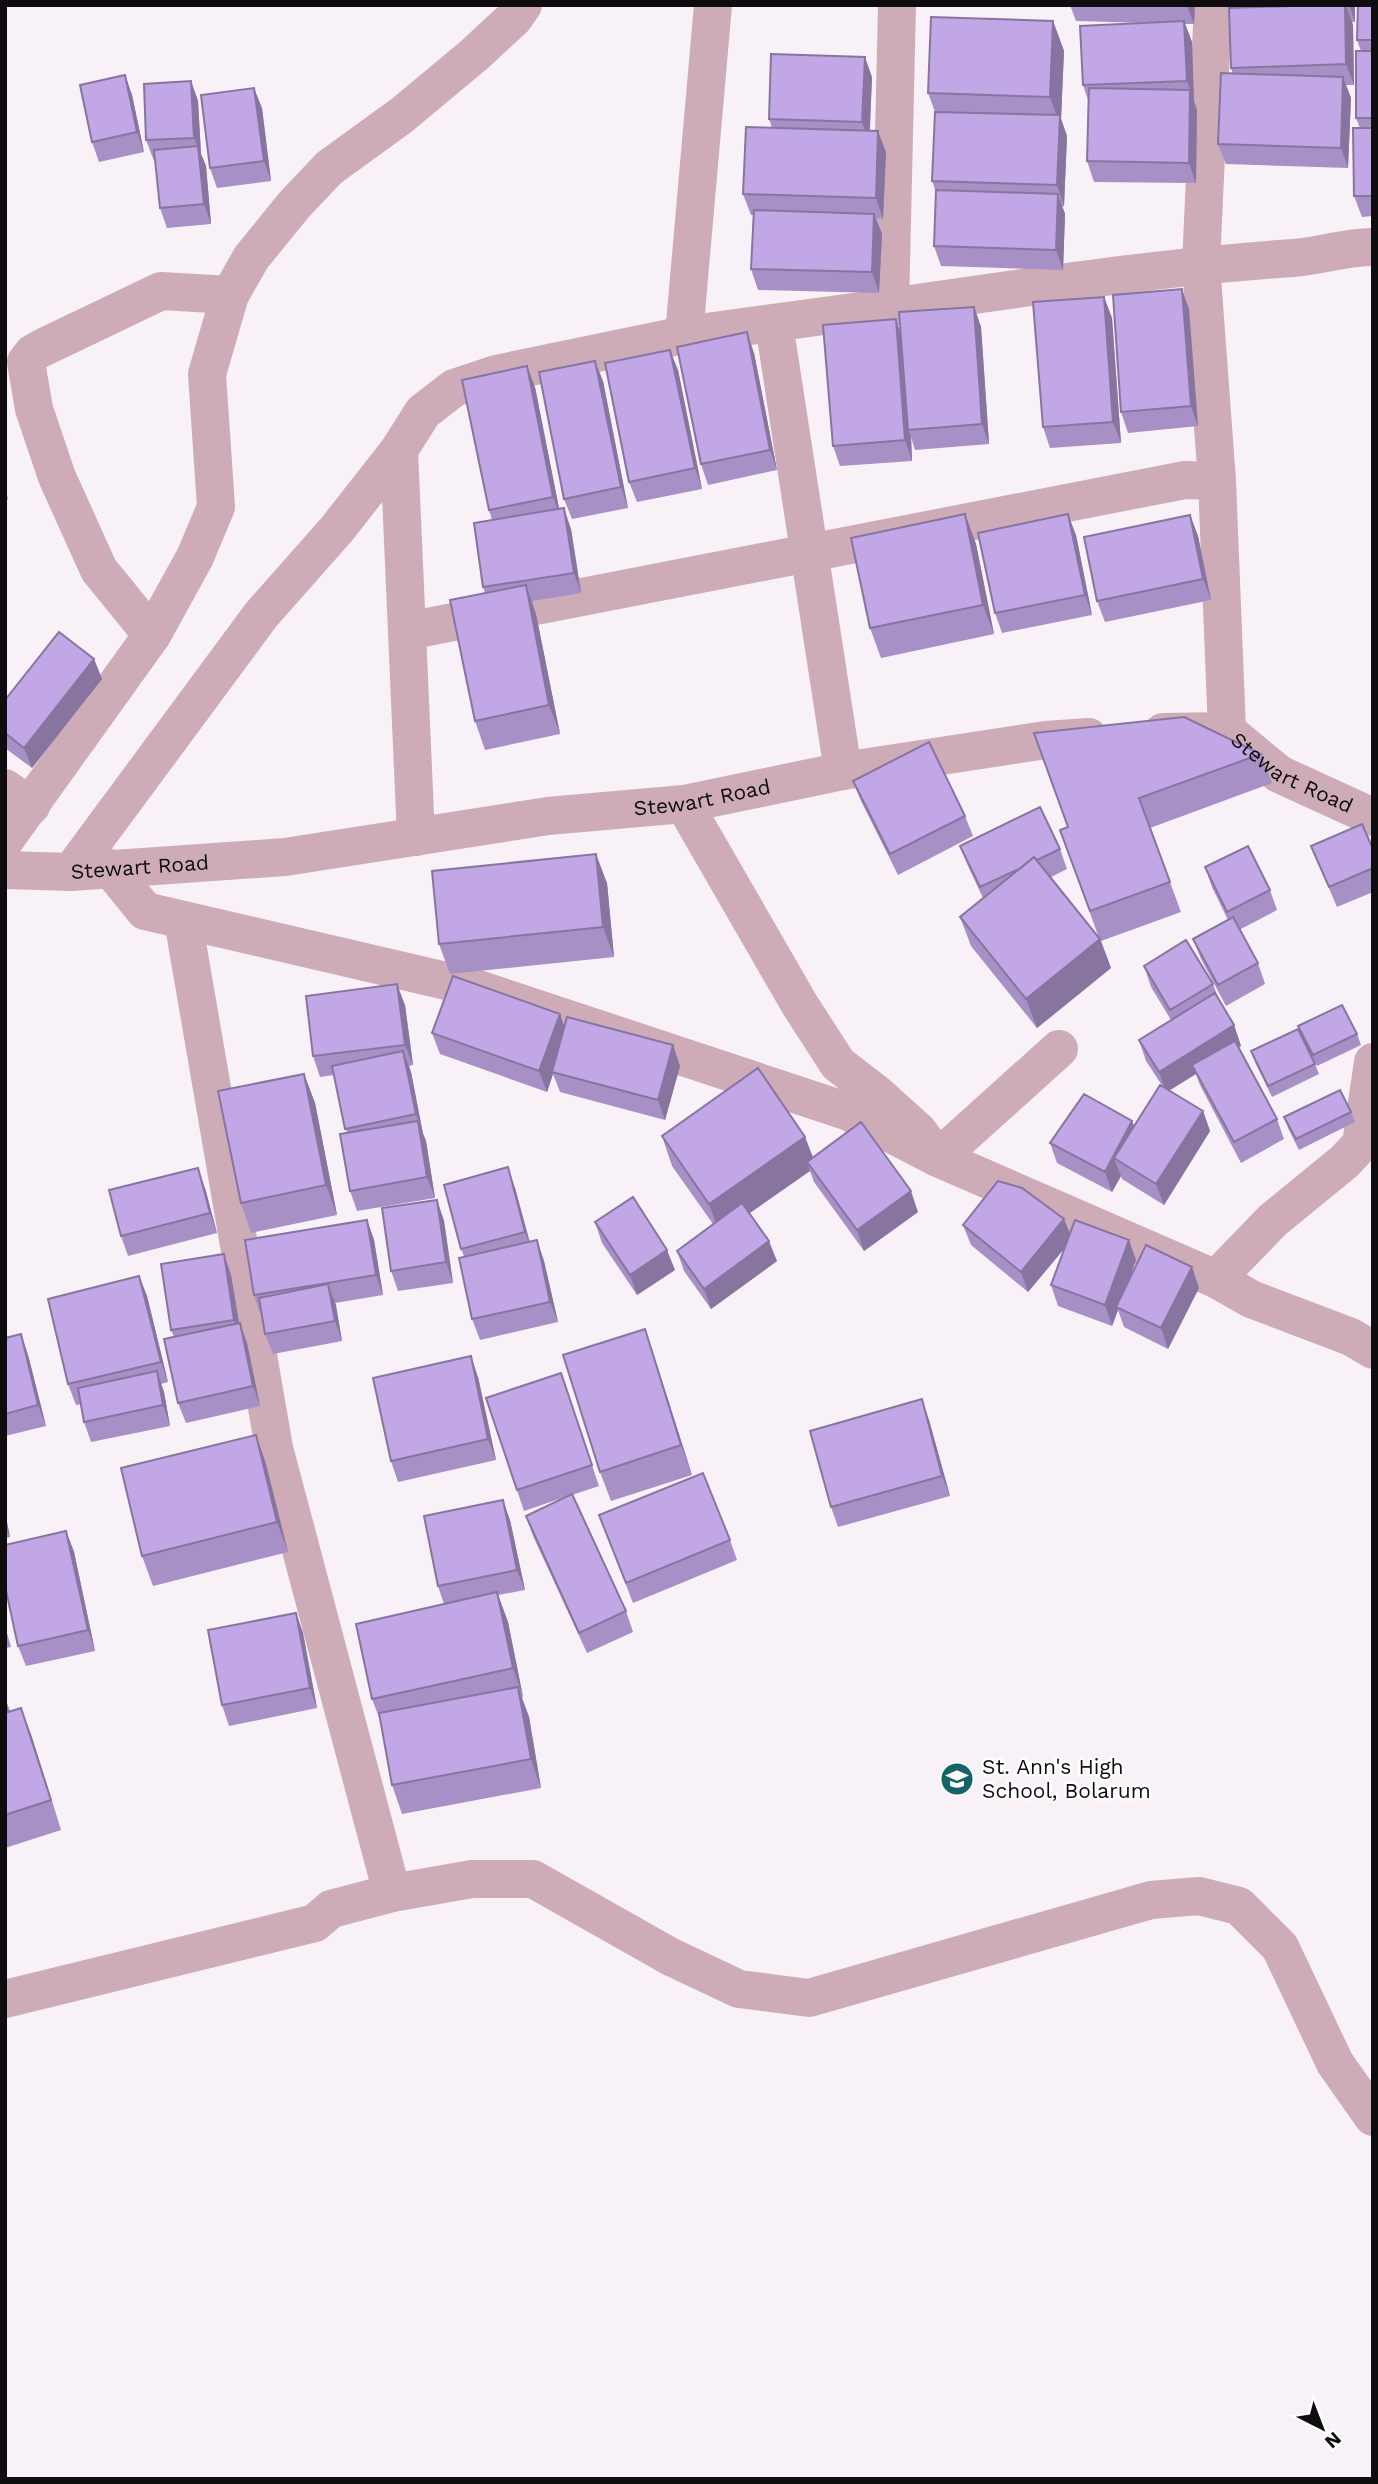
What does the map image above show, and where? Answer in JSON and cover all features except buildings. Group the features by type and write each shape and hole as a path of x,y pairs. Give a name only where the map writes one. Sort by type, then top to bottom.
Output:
{"street":[{"path":"5,840 18,797 152,635 195,557 216,507 207,374 230,295 251,258 294,205 329,168 402,115 474,55 514,18 523,5"},
{"path":"684,335 713,5"},
{"path":"890,307 897,5"},
{"path":"1213,5 1201,264 1217,481 1227,731"},
{"path":"71,872 261,615 337,528 399,450 423,412 454,388 496,373 684,335 1201,264 1300,257 1373,247"},
{"path":"152,635 99,570 57,477 34,408 26,362 33,353 42,348 161,291 230,295"},
{"path":"774,324 843,771"},
{"path":"399,450 416,837"},
{"path":"407,631 1185,480 1217,481"},
{"name":"Stewart Road","path":"5,870 71,872 285,857 548,816 684,804 843,771 1046,740 1153,732 1227,731 1279,774 1373,817"},
{"path":"684,804 793,993 838,1064 918,1131 938,1158"},
{"path":"110,868 145,911 472,987 849,1112 938,1158 1216,1279 1251,1299 1351,1337 1373,1350"},
{"path":"183,920 274,1448 392,1893"},
{"path":"938,1158 1059,1049"},
{"path":"1216,1279 1273,1220 1367,1142 1373,1062"},
{"path":"5,1999 315,1923 331,1909 392,1893 472,1880 533,1879 671,1957 739,1989 808,1998 1151,1900 1199,1896 1239,1906 1280,1947 1335,2063 1373,2117"}],"place":[{"name":"St. Ann's High School, Bolarum","path":"957,1779"}]}
